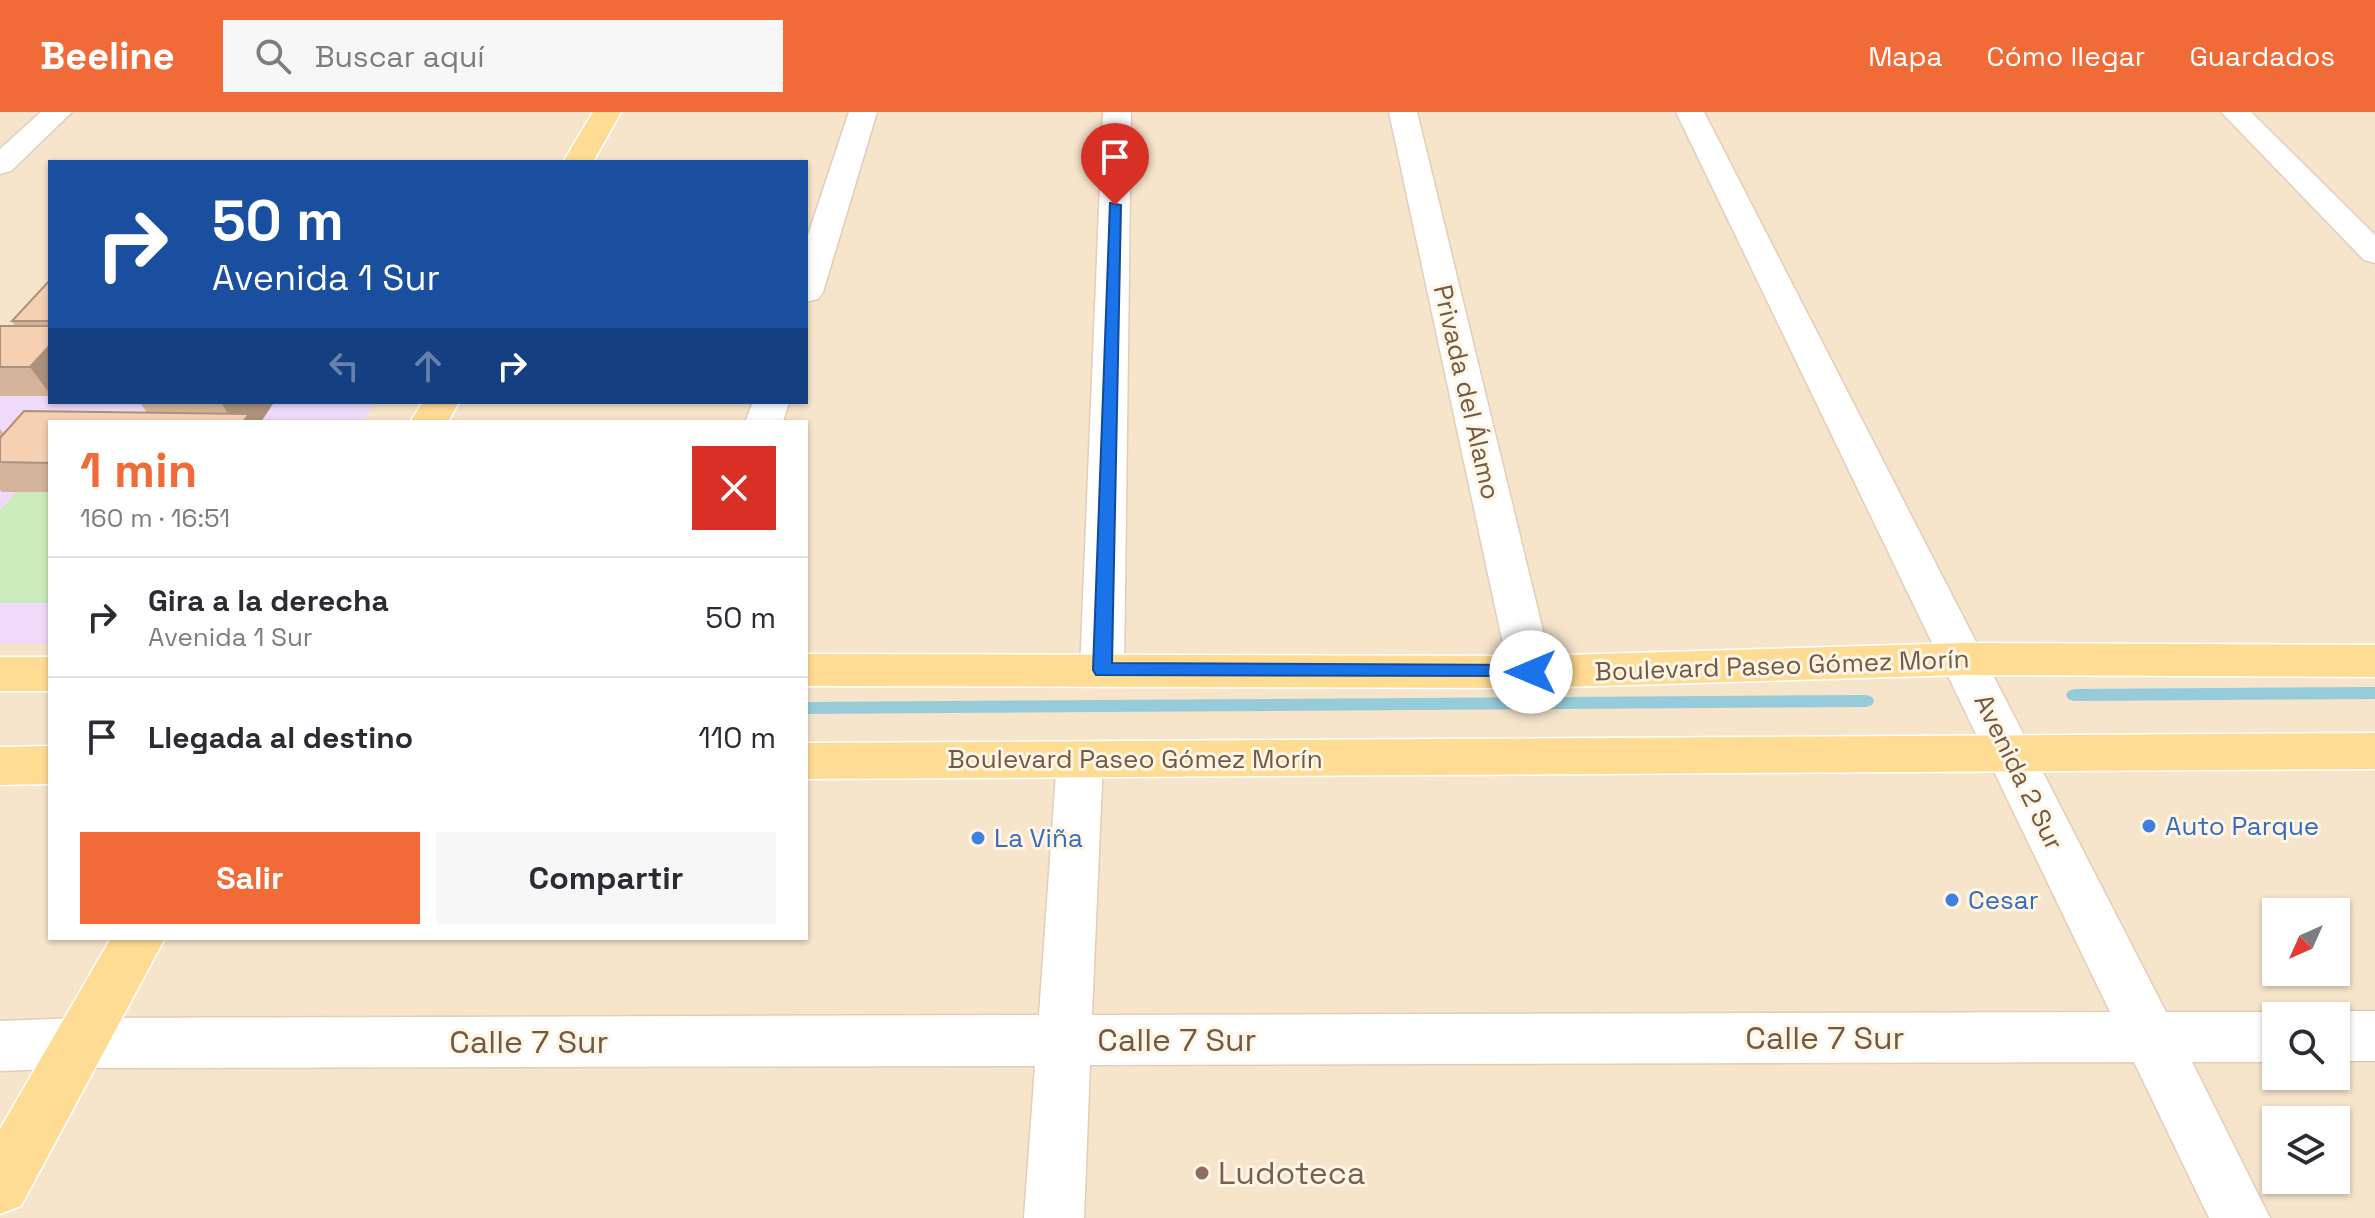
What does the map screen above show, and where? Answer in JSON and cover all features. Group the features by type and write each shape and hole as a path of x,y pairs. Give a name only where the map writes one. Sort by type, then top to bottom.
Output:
{"main road":[{"path":"579,160 607,112"},
{"name":"Boulevard Paseo Gómez Morín","path":"808,670 1531,672 1962,659 2375,661"},
{"path":"0,674 48,674"},
{"name":"Boulevard Paseo Gómez Morín","path":"808,761 2375,751"},
{"path":"0,766 48,765"},
{"path":"0,1185 138,940"}],"street":[{"path":"0,165 58,112"},
{"path":"808,286 863,112"},
{"path":"1102,670 1117,112"},
{"name":"Privada del Álamo","path":"1403,112 1531,672"},
{"name":"Avenida 2 Sur","path":"1690,112 2240,1218"},
{"path":"2235,112 2375,253"},
{"path":"1054,1218 1080,759"},
{"path":"2350,1036 2375,1036"},
{"name":"Calle 7 Sur","path":"0,1046 78,1043 2262,1037"}],"shaded area":[{"path":"0,112 2375,112 2375,1218 0,1218"},
{"path":"48,317 48,404 374,404 364,420 48,420 48,644 0,644 0,334"}],"green space":[{"path":"16,492 48,492 48,603 0,603 0,511"}],"building":[{"path":"48,282 48,321 12,321"},
{"path":"0,326 48,326 48,347 30,367 0,367"},
{"path":"24,411 249,414 244,420 48,420 48,463 0,462 0,438"}],"waterway":[{"path":"2074,695 2375,693"},
{"path":"808,708 1866,701"}],"place":[{"name":"Auto Parque","path":"2149,826"},
{"name":"La Viña","path":"978,838"},
{"name":"Cesar","path":"1952,900"},
{"name":"Ludoteca","path":"1202,1173"}],"route":[{"path":"1115,205 1102,670 1531,672"}]}
